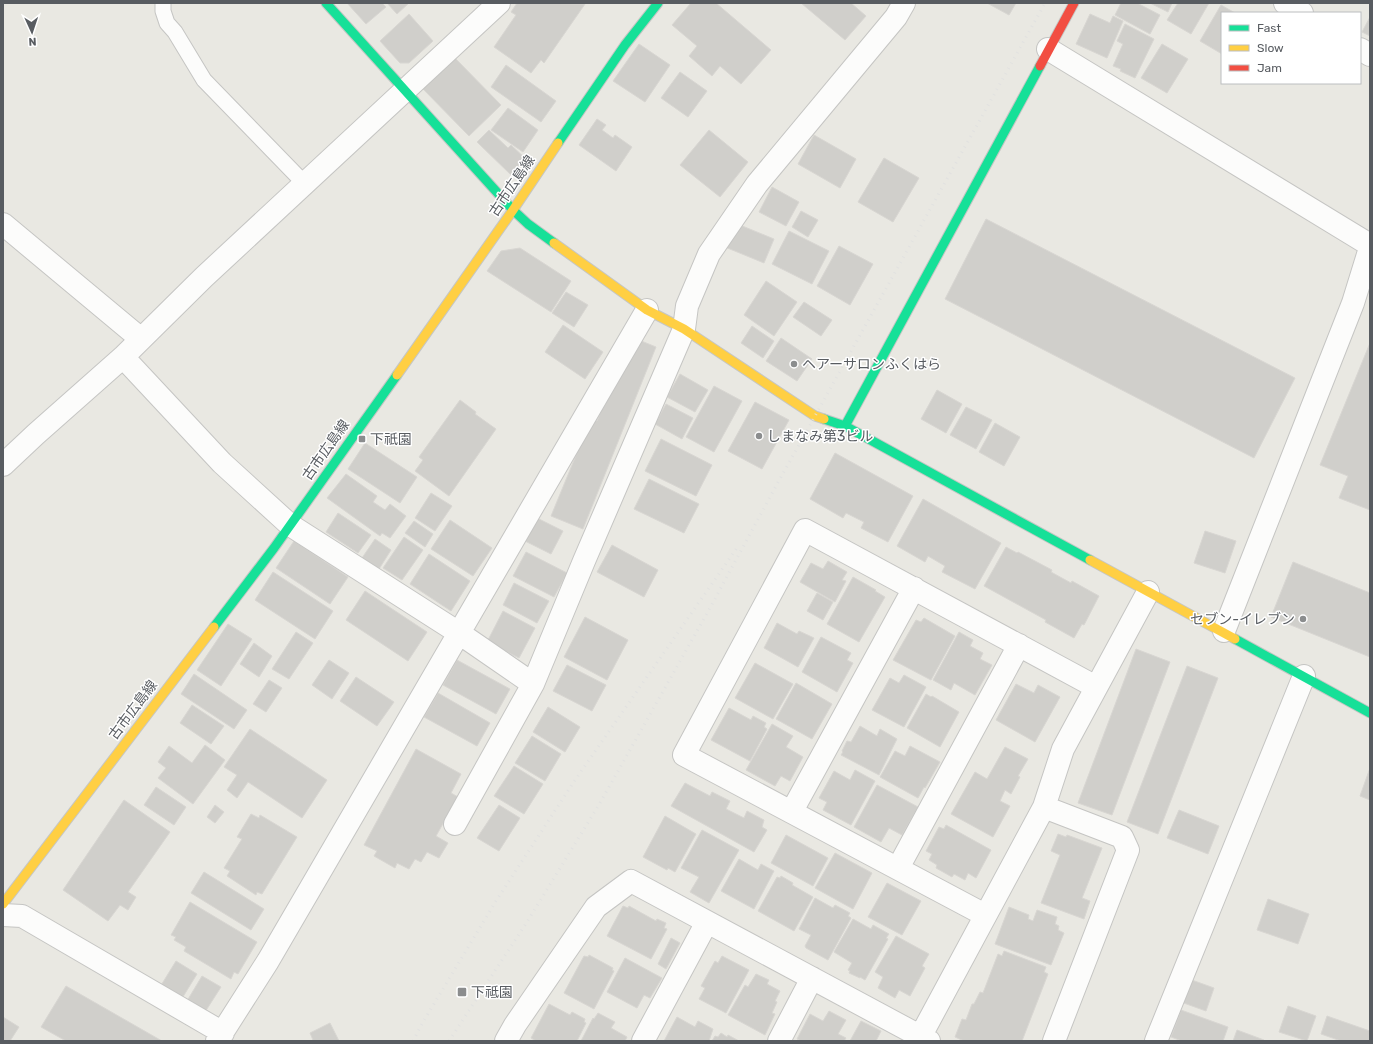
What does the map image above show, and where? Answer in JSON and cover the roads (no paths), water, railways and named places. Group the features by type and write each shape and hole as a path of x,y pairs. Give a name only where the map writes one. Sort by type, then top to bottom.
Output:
{"street":[{"path":"326,3 513,210 528,224 647,310 684,329 815,416 845,426 1370,713"},
{"path":"3,465 123,357 204,277 499,3"},
{"name":"古市広島線","path":"3,904 274,548 513,210 625,45 658,3"},
{"path":"455,824 533,684 584,561 684,329 687,306 709,254 757,184 896,18 904,3"},
{"path":"845,426 1074,3"},
{"path":"1285,3 1300,12"},
{"path":"1048,49 1370,245"},
{"path":"1361,50 1370,55"},
{"path":"3,224 141,339"},
{"path":"1224,632 1362,306 1370,248"},
{"path":"3,915 22,916 220,1037 268,961 647,310"},
{"path":"123,357 222,463 290,525 459,633 533,684"},
{"path":"985,915 792,811 684,755 806,530 1096,687"},
{"path":"792,811 914,588"},
{"path":"506,1041 515,1025 596,907 631,881 923,1039 985,915 1044,807 1062,749 1148,592"},
{"path":"898,868 1019,645"},
{"path":"1156,1041 1304,676"},
{"path":"1044,807 1122,837 1128,850 1054,1041"},
{"path":"643,1041 707,922"},
{"path":"779,1041 812,978"}],"lane":[{"path":"163,3 163,11 167,23 175,32 204,80 305,184"}],"railway":[{"path":"449,1041 527,922 600,803 710,608 776,486 1045,3"},
{"path":"413,1041 496,901 573,783 739,545"}],"place":[{"name":"ヘアーサロンふくはら","path":"794,364"},
{"name":"しまなみ第3ビル","path":"759,436"},
{"name":"下祇園","path":"362,439"},
{"name":"セブン-イレブン","path":"1303,619"},
{"name":"下祗園","path":"462,992"}]}
